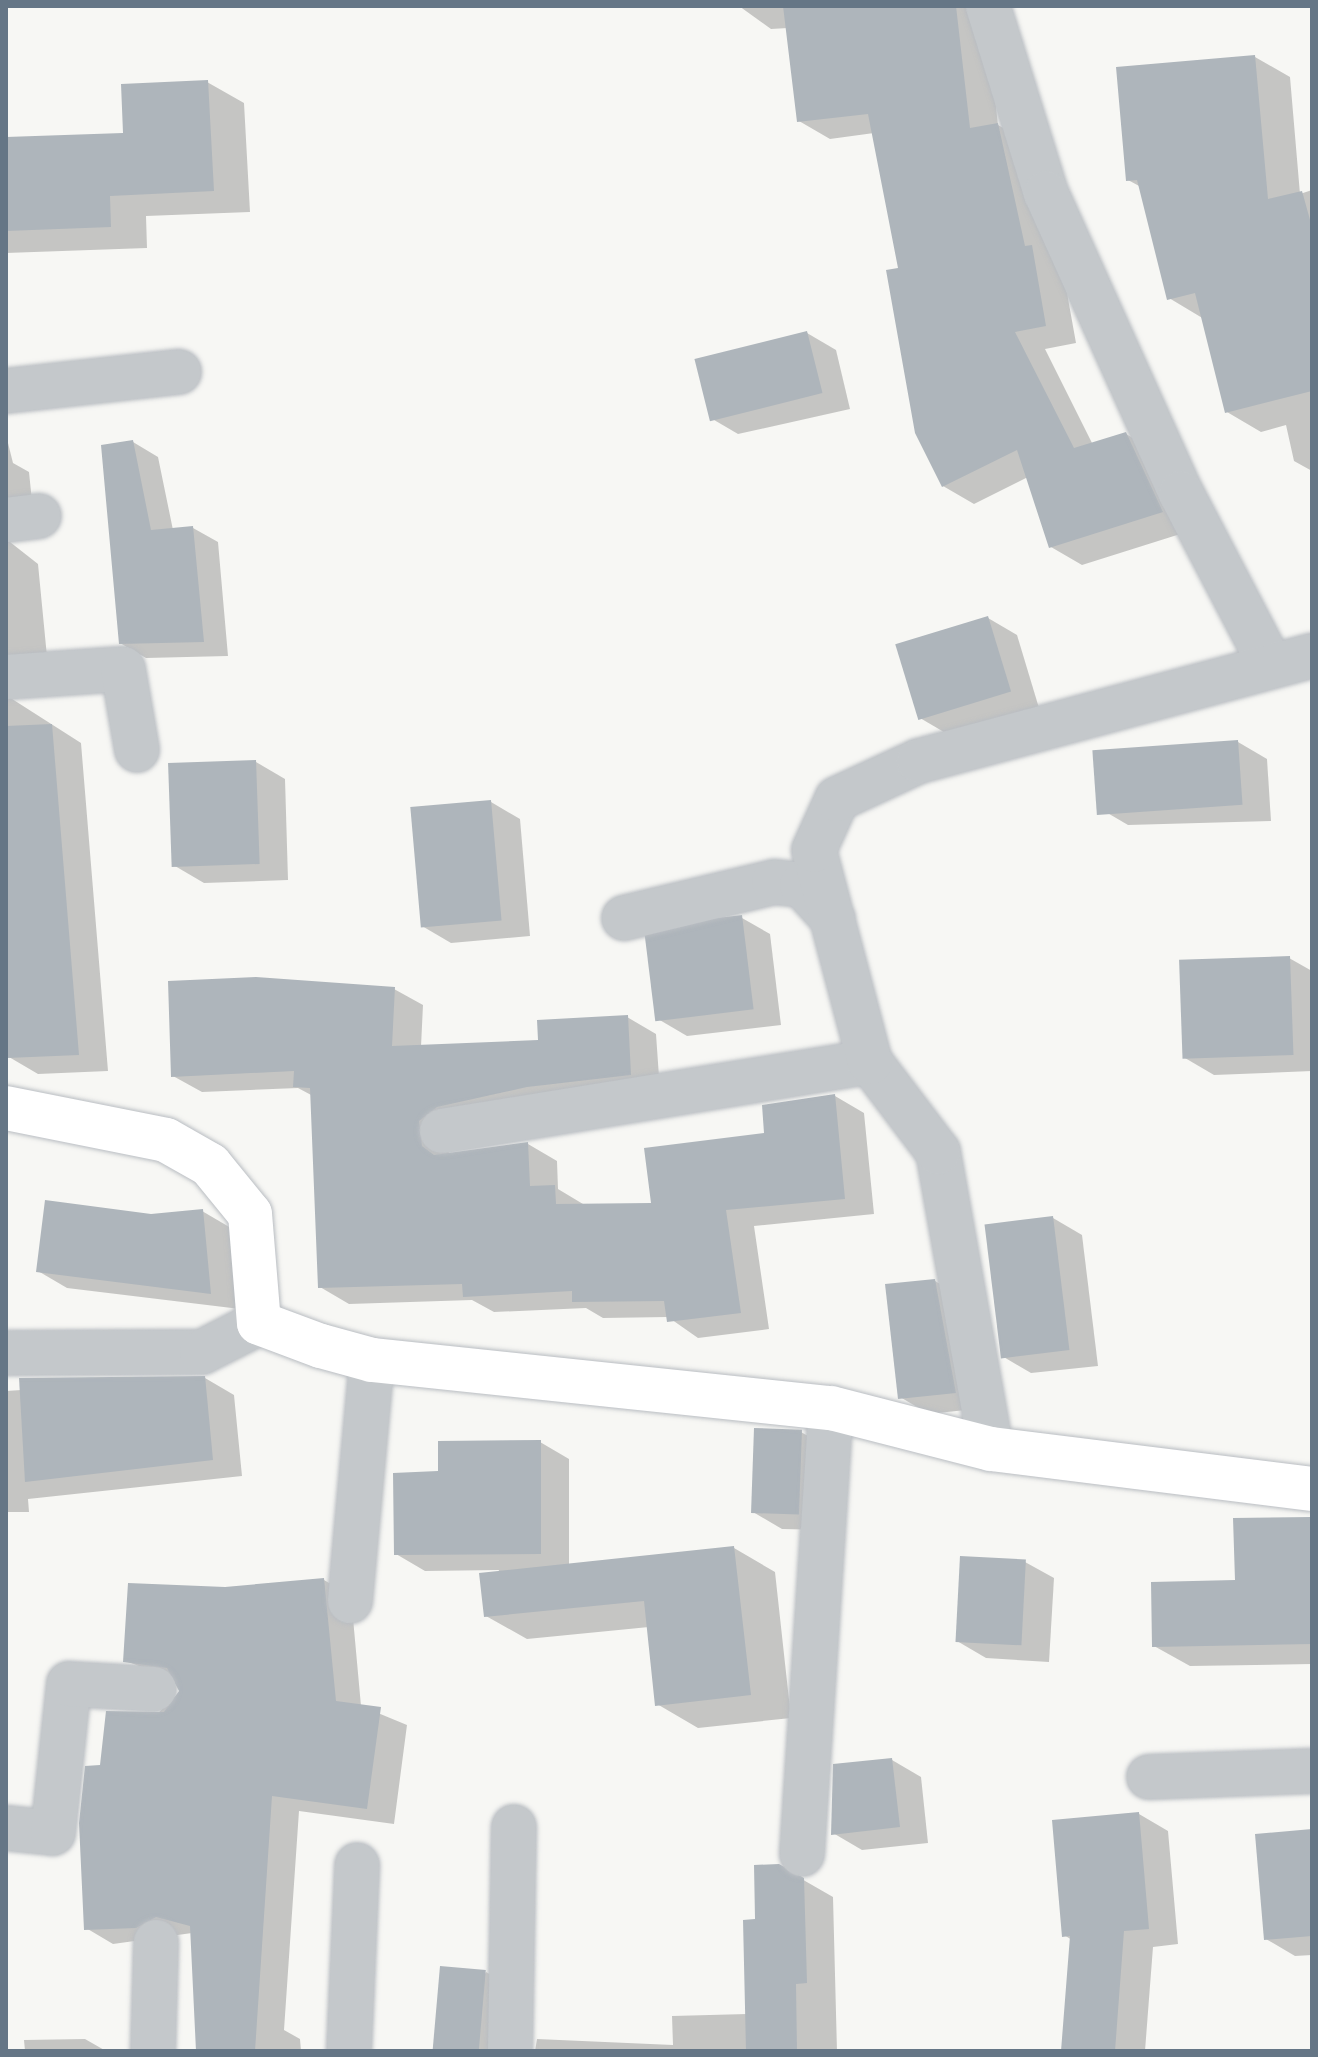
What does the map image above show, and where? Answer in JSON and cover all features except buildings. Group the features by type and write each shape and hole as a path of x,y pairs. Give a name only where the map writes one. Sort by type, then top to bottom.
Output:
{"street":[{"path":"988,6 1046,193 1181,493 1292,661 919,761 837,799 814,850 870,1062 938,1152 991,1449"},
{"path":"6,391 179,372"},
{"path":"6,677 123,669 137,750"},
{"path":"624,918 774,882 802,885 833,919"},
{"path":"442,1131 870,1062"},
{"path":"6,1108 166,1140 210,1165 250,1214 259,1323"},
{"path":"6,1353 202,1352 259,1323 372,1360 831,1408 991,1449 1312,1489"},
{"path":"350,1601 372,1360"},
{"path":"802,1854 831,1408"},
{"path":"6,1828 53,1833 69,1684 154,1689"},
{"path":"1149,1777 1312,1771"},
{"path":"510,2051 514,1827"},
{"path":"349,2051 357,1865"},
{"path":"153,2051 156,1942"}]}
